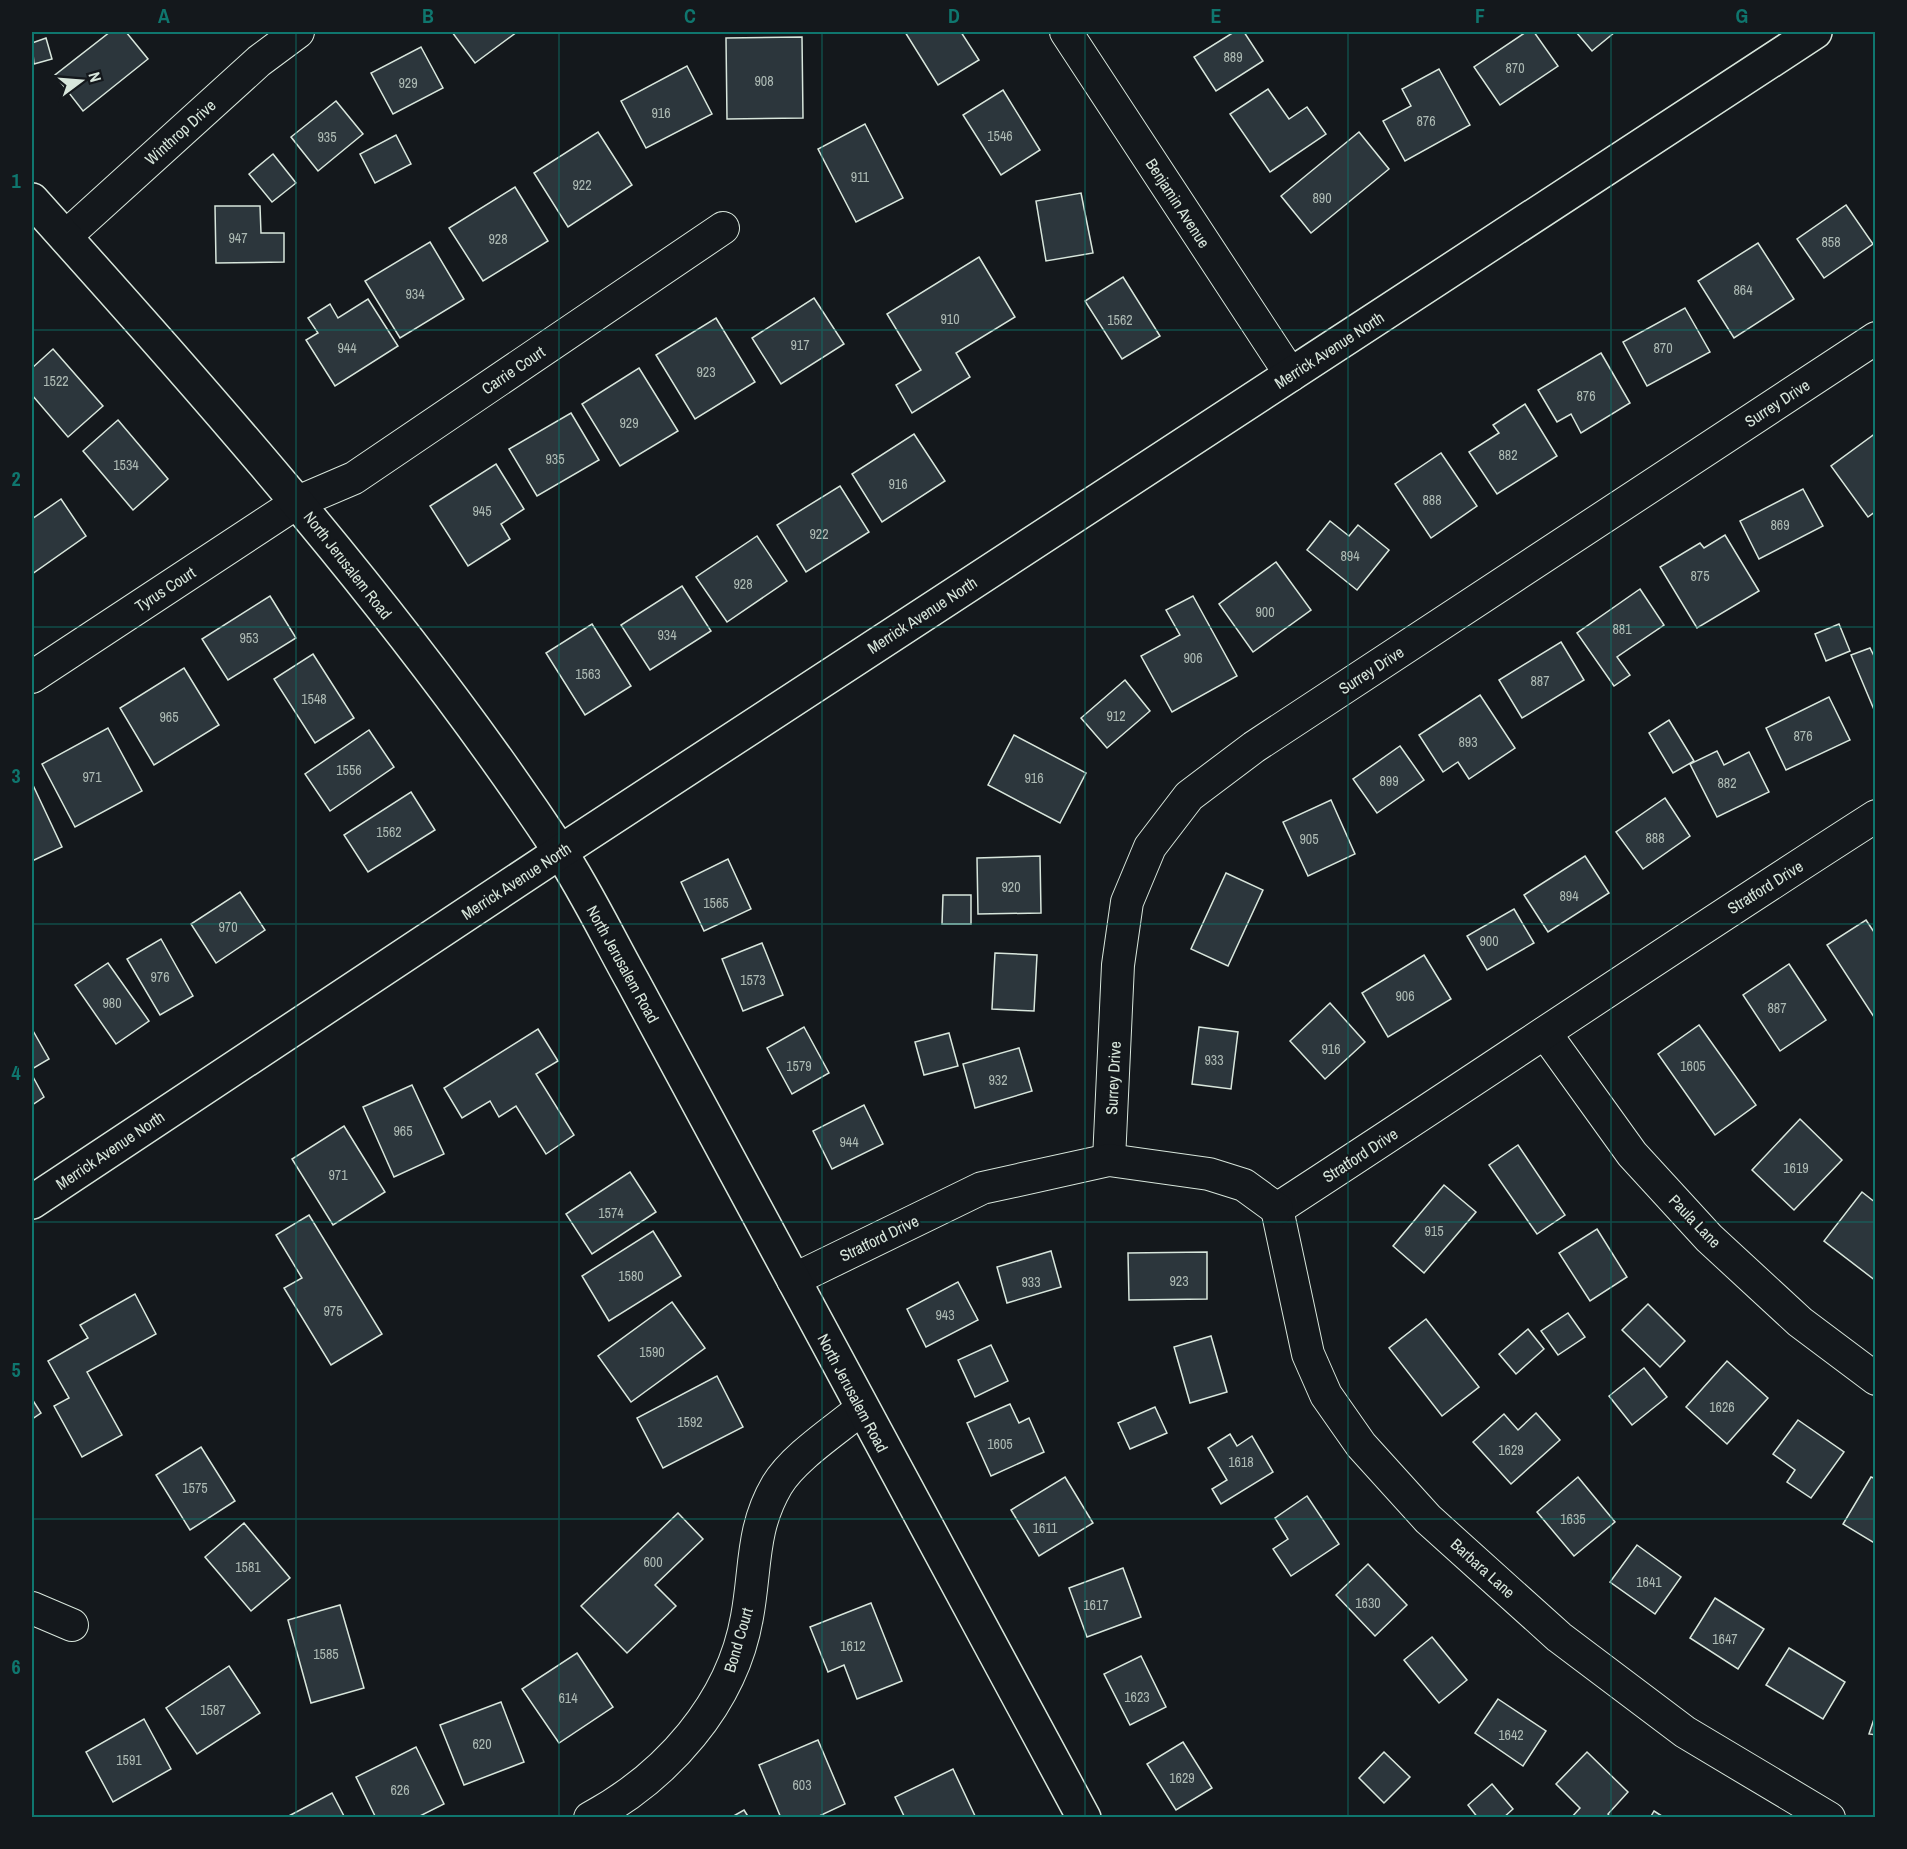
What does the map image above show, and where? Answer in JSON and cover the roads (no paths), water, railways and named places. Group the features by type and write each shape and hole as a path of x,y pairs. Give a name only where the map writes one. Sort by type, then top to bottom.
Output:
{"main road":[{"name":"Merrick Avenue North","path":"32,1202 560,852 1815,32"},
{"name":"North Jerusalem Road","path":"32,200 174,357 298,502 454,703 560,852 632,980 1083,1818"}],"street":[{"name":"Winthrop Drive","path":"65,237 259,61 298,32"},
{"name":"Benjamin Avenue","path":"1070,33 1291,375"},
{"name":"Carrie Court","path":"298,502 354,478 723,228"},
{"name":"Surrey Drive","path":"1109,1160 1118,965 1127,902 1150,847 1189,796 1254,747 1875,338"},
{"name":"Tyrus Court","path":"32,676 298,502"},
{"name":"Stratford Drive","path":"793,1280 982,1188 1109,1160 1209,1174 1244,1185 1277,1209 1545,1034 1671,946 1875,816"},
{"name":"Paula Lane","path":"1545,1034 1632,1154 1709,1238 1800,1322 1875,1379"},
{"name":"Barbara Lane","path":"1277,1209 1308,1354 1326,1395 1376,1461 1428,1519 1559,1637 1685,1732 1829,1818"},
{"name":"Bond Court","path":"590,1818 610,1807 657,1772 705,1719 729,1676 747,1618 756,1536 778,1484 798,1462 861,1409"},
{"path":"32,1608 72,1624"}]}
